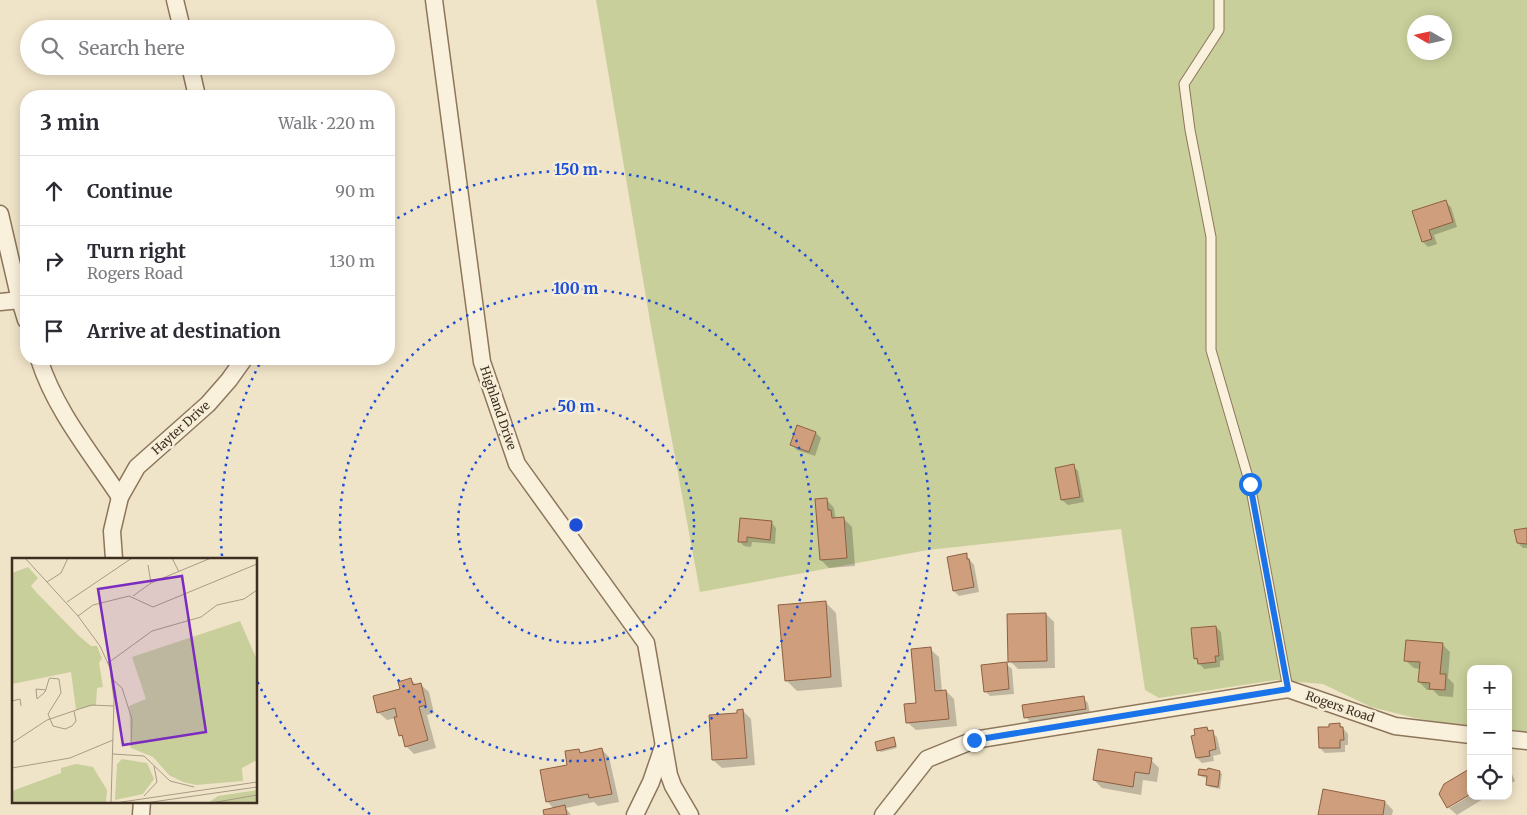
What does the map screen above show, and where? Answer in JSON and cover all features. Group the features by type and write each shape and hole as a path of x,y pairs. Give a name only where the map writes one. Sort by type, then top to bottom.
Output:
{"street":[{"path":"175,0 180,20"},
{"name":"Highland Drive","path":"434,0 482,362 517,464 646,643 668,775 690,815"},
{"path":"192,75 196,90"},
{"path":"0,214 20,300 0,302"},
{"path":"41,365 44,375 73,430 120,498"},
{"name":"Hayter Drive","path":"114,558 112,531 120,498 138,467 208,404 240,365"},
{"name":"Rogers Road","path":"883,815 927,759 974,740 1288,689 1395,726 1467,735"},
{"path":"1512,739 1527,741"},
{"path":"635,815 651,782 663,745"},
{"path":"142,802 142,815"}],"lane":[{"path":"1219,0 1219,30 1184,84 1190,130 1211,237 1212,350 1250,484 1288,689"}],"green space":[{"path":"596,0 1527,0 1527,739 1512,736 1512,665 1467,665 1467,727 1415,718 1371,707 1323,684 1276,680 1159,698 1145,690 1121,529 928,550 700,592 652,333"}],"building":[{"path":"1446,200 1453,222 1429,230 1432,239 1422,242 1412,211"},
{"path":"797,425 816,432 809,452 790,445"},
{"path":"1074,464 1080,497 1061,500 1055,468"},
{"path":"827,498 828,510 831,510 832,518 844,517 847,558 820,560 815,499"},
{"path":"740,518 772,521 770,540 747,537 747,542 738,542"},
{"path":"1527,528 1527,544 1517,543 1514,530"},
{"path":"967,553 974,587 953,591 947,557"},
{"path":"826,601 831,677 785,681 778,605"},
{"path":"1046,613 1047,661 1008,662 1007,614"},
{"path":"1216,626 1219,656 1215,656 1216,662 1198,664 1197,658 1194,659 1191,628"},
{"path":"1406,640 1443,643 1440,674 1446,674 1445,690 1429,689 1430,683 1418,682 1420,662 1404,661"},
{"path":"931,647 935,691 946,690 949,719 906,723 904,704 916,703 911,649"},
{"path":"1007,662 1009,689 984,692 981,665"},
{"path":"411,678 413,685 421,683 426,705 419,707 428,740 405,747 402,735 399,736 394,717 397,717 395,708 377,713 373,696 400,689 398,682"},
{"path":"1084,696 1086,709 1024,718 1022,705"},
{"path":"743,709 747,758 712,760 709,715 737,713 737,710"},
{"path":"1340,723 1340,727 1343,727 1344,740 1340,740 1340,748 1319,748 1318,727 1329,727 1329,724"},
{"path":"1207,727 1208,731 1213,730 1216,749 1209,751 1210,756 1196,758 1191,736 1195,735 1194,729"},
{"path":"894,737 896,746 877,751 875,742"},
{"path":"602,748 612,794 589,798 588,794 546,802 540,770 567,765 565,751 579,749 580,753"},
{"path":"1098,749 1152,758 1149,774 1135,772 1133,787 1093,780"},
{"path":"1208,768 1220,771 1218,787 1206,785 1207,776 1198,775 1199,769 1207,770"},
{"path":"1467,770 1467,796 1447,808 1439,794 1444,784"},
{"path":"1323,789 1385,801 1383,815 1318,815"},
{"path":"565,805 567,815 544,815 543,810"}],"route":[{"path":"974,740 1288,689 1250,484"}]}
